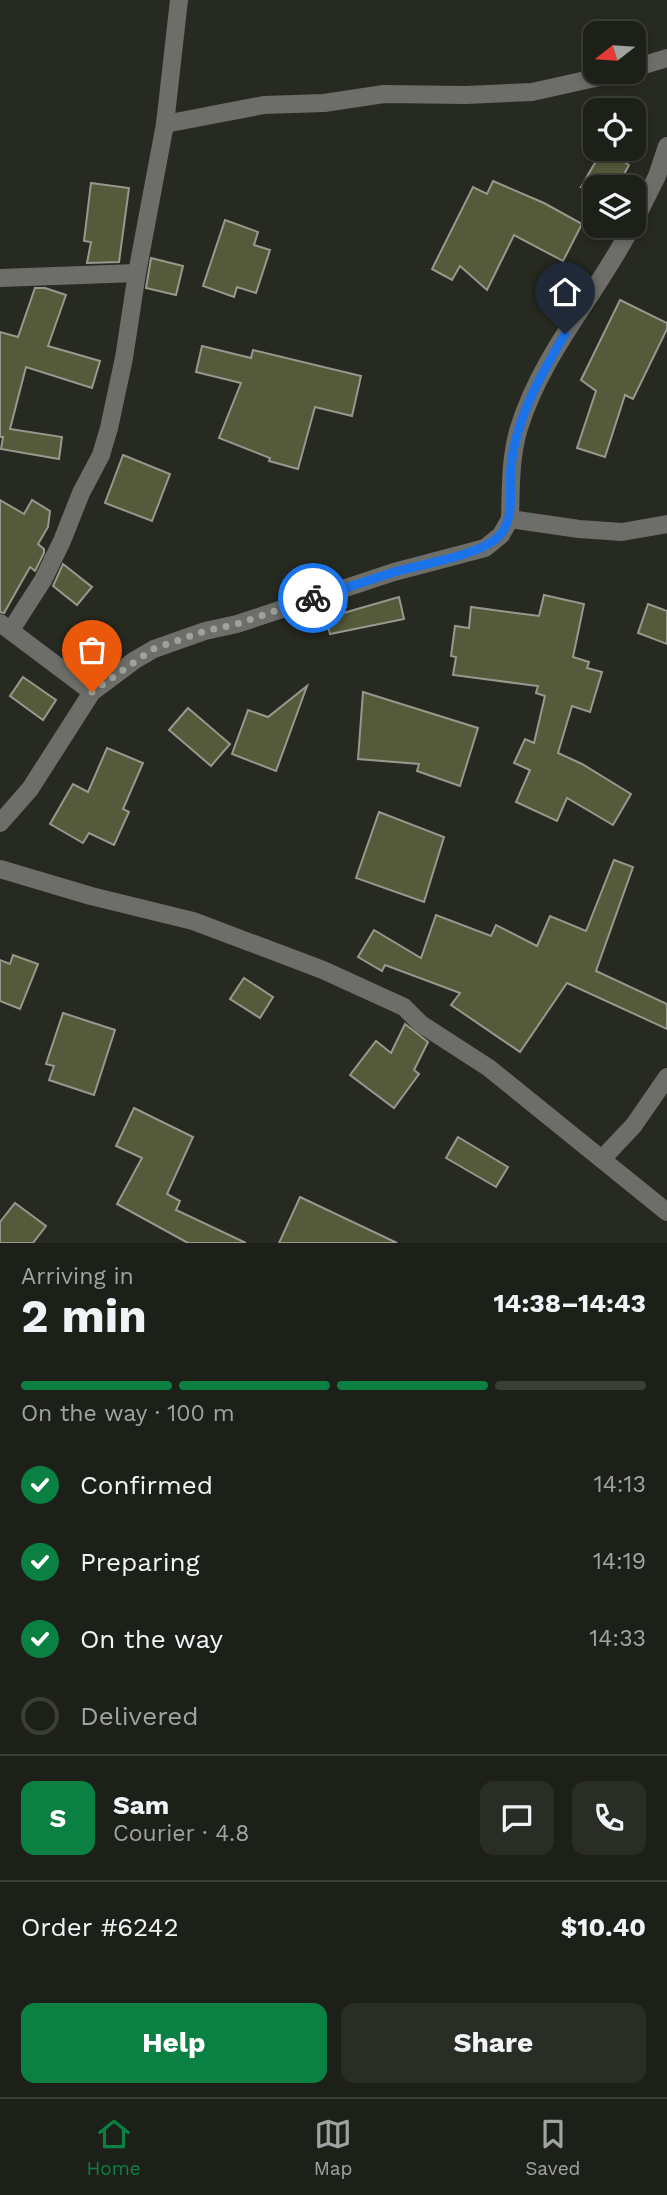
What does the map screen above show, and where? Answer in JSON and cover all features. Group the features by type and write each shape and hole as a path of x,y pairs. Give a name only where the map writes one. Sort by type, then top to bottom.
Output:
{"street":[{"path":"92,692 6,627 43,580 81,493 101,455 124,358 137,273 166,124 179,0"},
{"path":"646,64 667,58"},
{"path":"166,124 264,106 324,103 384,94 466,95 531,92 583,81"},
{"path":"646,202 662,174 667,146"},
{"path":"0,823 30,789 92,692 153,649 394,572 485,548 501,535 510,519 511,466 518,430 533,391 625,238"},
{"path":"0,278 137,273"},
{"path":"510,519 622,532 667,524"},
{"path":"0,869 91,896 193,921 323,970 404,1007 421,1024 489,1068 667,1212"},
{"path":"602,1159 634,1125 667,1077"}],"building":[{"path":"596,161 622,161 629,165 624,175 588,175"},
{"path":"493,181 544,203 582,224 563,261 514,235 487,290 460,266 452,280 432,269 473,187 487,194"},
{"path":"91,183 129,188 119,262 87,263 91,242 84,241"},
{"path":"225,220 258,232 254,245 270,250 256,293 237,287 234,297 203,286"},
{"path":"151,258 183,266 176,295 146,288"},
{"path":"35,288 45,288 66,295 48,346 100,361 92,388 26,367 10,429 62,437 59,459 1,449 3,437 0,437 0,332 18,337"},
{"path":"620,300 667,323 667,329 633,399 625,395 605,457 577,448 596,391 581,380"},
{"path":"202,346 251,358 253,350 361,376 352,416 315,407 298,469 269,461 270,458 219,438 241,383 196,372"},
{"path":"123,455 170,474 152,521 105,503"},
{"path":"0,500 24,514 32,500 50,511 48,527 38,544 44,549 44,553 35,571 30,567 4,613 0,612"},
{"path":"63,564 92,587 77,605 53,586"},
{"path":"544,595 584,604 573,657 589,662 587,668 602,672 590,712 572,706 558,753 582,764 631,794 613,825 567,798 557,821 516,802 530,770 514,763 525,739 534,743 545,696 536,693 538,686 453,675 456,657 451,656 455,626 469,628 471,607 539,616"},
{"path":"399,597 404,619 330,634 326,618"},
{"path":"648,604 667,611 667,644 638,633"},
{"path":"23,677 56,700 43,720 10,696"},
{"path":"307,686 276,771 232,754 248,710 268,717"},
{"path":"363,692 478,728 460,786 417,771 419,764 358,759"},
{"path":"188,708 230,744 211,766 169,730"},
{"path":"107,748 143,763 123,809 129,812 114,845 89,833 83,843 50,824 73,784 88,792"},
{"path":"379,812 444,837 424,902 356,878"},
{"path":"614,860 633,867 596,971 667,1004 667,1029 567,983 520,1052 451,1005 460,993 385,965 382,971 358,957 374,930 421,958 436,915 491,936 496,925 537,946 550,916 586,931"},
{"path":"13,955 38,964 20,1009 0,1001 0,960 10,964"},
{"path":"244,978 273,997 260,1018 230,999"},
{"path":"63,1013 115,1030 94,1095 49,1080 54,1066 46,1064"},
{"path":"405,1024 428,1042 414,1070 419,1074 394,1108 350,1075 376,1041 391,1053"},
{"path":"134,1108 193,1137 167,1194 180,1201 176,1210 246,1243 188,1243 117,1204 142,1158 116,1146"},
{"path":"458,1137 508,1167 496,1187 446,1158"},
{"path":"300,1197 397,1243 279,1243"},
{"path":"15,1203 46,1226 33,1243 0,1243 0,1222"}],"way so far":[{"path":"92,692 153,649 313,598"}],"route":[{"path":"313,598 394,572 485,548 501,535 510,519 511,466 518,430 533,391 565,334"}]}
